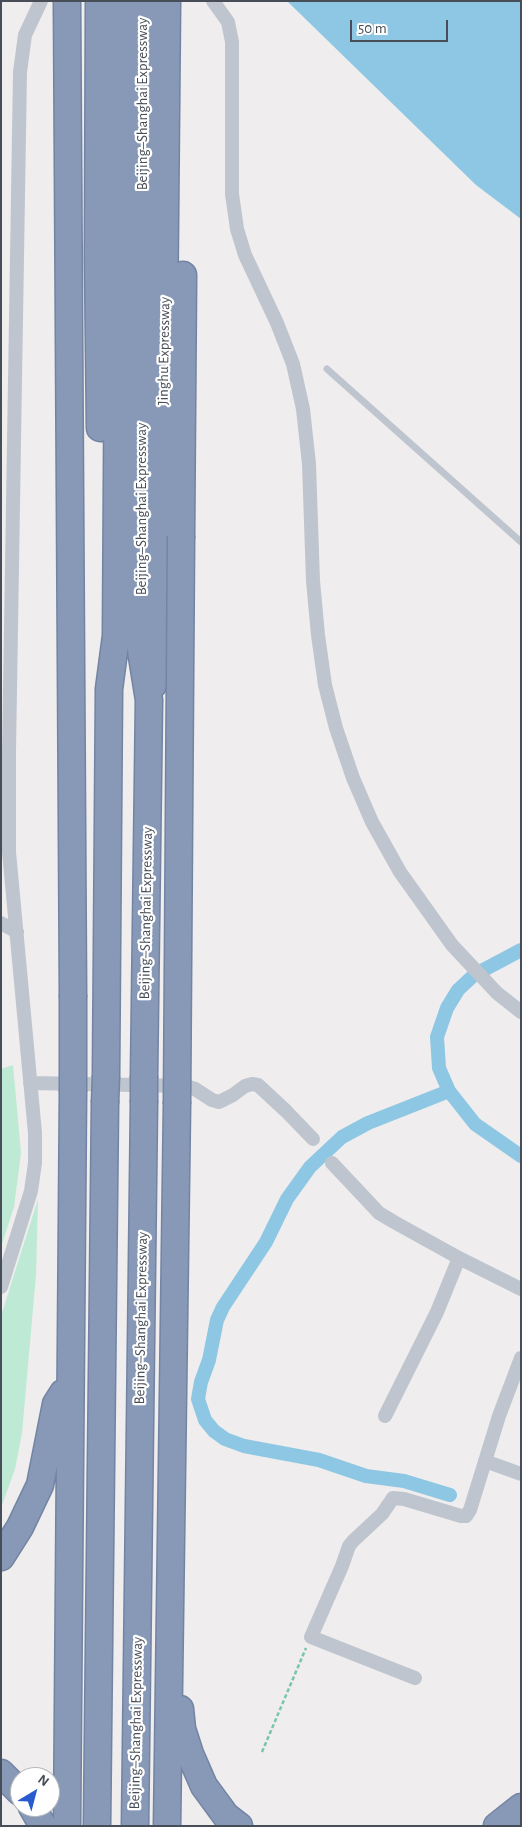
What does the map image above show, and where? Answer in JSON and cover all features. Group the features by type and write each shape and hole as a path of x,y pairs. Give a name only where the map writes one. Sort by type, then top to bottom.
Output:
{"highway":[{"path":"67,1 73,1092 67,1826"},
{"path":"138,9 177,1104 167,1824"},
{"name":"Beijing–Shanghai Expressway","path":"97,1826 109,689 116,636 138,9"},
{"name":"Beijing–Shanghai Expressway","path":"134,1825 150,700 140,644 138,9"},
{"path":"1,1557 20,1527 40,1485 56,1404 71,1377"},
{"path":"168,1686 180,1709 182,1730 204,1786 226,1816 239,1826"},
{"path":"1,1773 10,1782"},
{"path":"497,1826 521,1807"},
{"path":"514,1826 521,1818"}],"street":[{"path":"1,1287 31,1191 35,1163 36,1133 9,852 9,751 20,72 25,35 41,1"},
{"path":"213,1 228,22 232,42 232,194 237,229 245,255 277,323 293,364 303,408 309,464 313,581 318,635 325,685 336,728 353,778 372,822 400,872 452,945 486,981 521,1012"},
{"path":"1,923 17,932"},
{"path":"30,1083 186,1086 219,1102 245,1086 258,1085 313,1139"},
{"path":"332,1163 379,1212 401,1227 521,1289"},
{"path":"385,1416 436,1312 459,1258"},
{"path":"415,1678 311,1637 349,1546 382,1514 390,1501 404,1498 452,1515 466,1516 475,1498 485,1461 521,1358"},
{"path":"485,1461 521,1474"}],"lane":[{"path":"327,369 521,542"}],"path":[{"path":"262,1752 294,1671 311,1637"}],"green space":[{"path":"13,1065 21,1153 14,1207 1,1247 1,1069"},
{"path":"38,1199 36,1275 22,1433 15,1469 1,1508 1,1316"}],"water":[{"path":"287,1 521,1 521,219 476,185"}],"waterway":[{"path":"521,950 474,975 458,990 447,1008 437,1037 439,1068 449,1091 475,1124 521,1156"},
{"path":"449,1091 368,1123 342,1137 310,1167 287,1199 266,1242 223,1307 217,1320 209,1360 201,1382 198,1399 205,1420 214,1431 225,1439 244,1446 319,1460 366,1476 404,1481 450,1495"}]}
